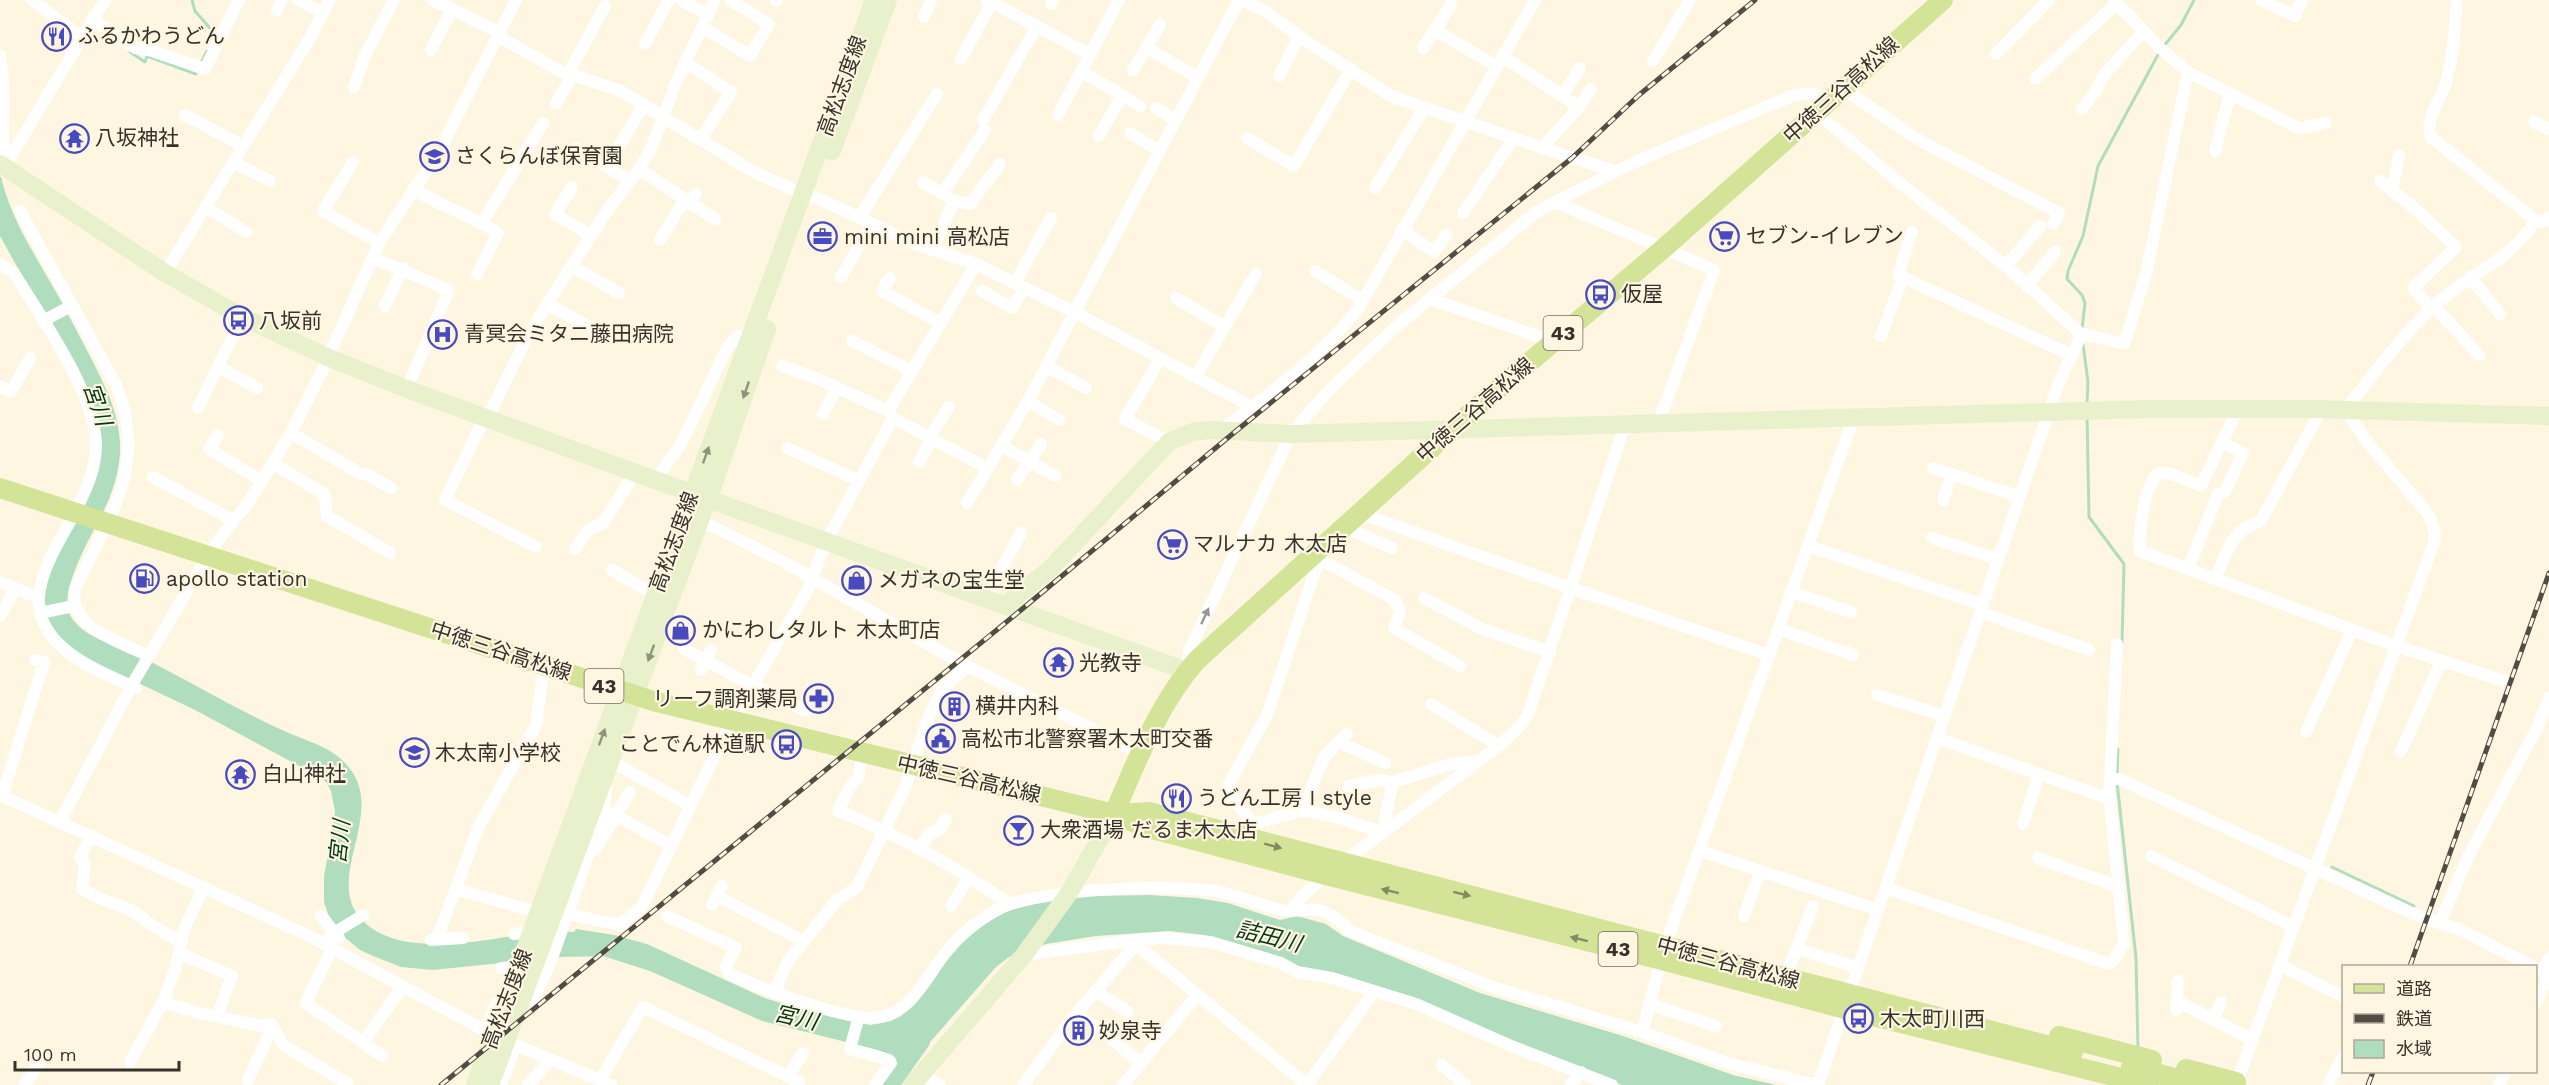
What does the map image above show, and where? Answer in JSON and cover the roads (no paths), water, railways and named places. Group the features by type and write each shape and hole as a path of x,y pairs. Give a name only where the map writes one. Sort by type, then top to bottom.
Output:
{"main road":[{"name":"中徳三谷高松線","path":"1114,814 1163,710 1187,671 1316,557 1359,513 1664,248 1943,0"},
{"name":"中徳三谷高松線","path":"0,488 628,693 911,766 1114,814 1145,827 1334,870 2123,1072 2202,1085"},
{"name":"中徳三谷高松線","path":"1114,814 1149,812 1248,831 1334,870"},
{"name":"中徳三谷高松線","path":"1664,953 1785,978 1847,1002"},
{"path":"1936,1024 1995,1019 2240,1084"},
{"path":"1936,1024 1964,1047 2105,1085"},
{"name":"中徳三谷高松線","path":"2123,1072 2149,1085"}],"street":[{"path":"32,0 81,37"},
{"path":"2,168 105,0"},
{"path":"92,19 135,48 149,50 205,69 239,0"},
{"path":"298,0 323,13"},
{"path":"165,273 330,0"},
{"path":"354,87 365,55 394,0"},
{"path":"433,0 498,34 535,58 570,75 619,90 754,172 912,243 976,264 1074,312 1195,377"},
{"path":"60,822 148,657 208,556 274,464 291,433 379,243 445,141 516,0"},
{"path":"645,44 669,0"},
{"path":"681,0 708,15"},
{"path":"536,547 445,500 547,304 609,208 639,169 651,149 685,62 715,0"},
{"path":"702,27 750,56 769,24 730,0"},
{"name":"高松志度線","path":"475,1085 611,761 655,595 700,496 809,196 874,0"},
{"name":"高松志度線","path":"490,1085 554,894 591,767 628,693 699,522 700,496 750,340 888,0"},
{"path":"924,17 931,0"},
{"path":"1058,115 1119,0"},
{"path":"967,503 1028,401 1175,120 1241,0 1266,12 1391,96 1616,171"},
{"path":"1221,430 1338,335 1362,300 1535,0"},
{"path":"1653,61 1690,0"},
{"path":"1996,54 2049,0"},
{"path":"2261,0 2295,16 2302,0"},
{"path":"2457,0 2448,72 2428,130 2439,144 2535,220 2544,222 2549,217"},
{"path":"961,59 989,1 1091,55"},
{"path":"2035,79 2116,1 2188,72 2301,128 2326,123"},
{"path":"1423,48 1451,5"},
{"path":"555,104 606,6"},
{"path":"431,50 452,9"},
{"path":"1133,70 1160,25"},
{"path":"942,194 984,125 1037,26"},
{"path":"1435,30 1499,61 1578,107"},
{"path":"2082,109 2096,91 2103,76 2145,32"},
{"path":"1279,76 1299,36"},
{"path":"1147,48 1198,78"},
{"path":"0,55 3,80 2,168"},
{"path":"685,62 731,92 700,140"},
{"path":"1562,96 1580,68"},
{"path":"1247,138 1294,166 1351,69"},
{"path":"1082,72 1140,106"},
{"path":"2,168 165,273 242,317 327,357 635,473 1187,671 1189,651 1291,434 1331,388 1399,324 1539,212 1555,202 1616,171 1792,96 1806,92 1817,94 1822,106 1893,178 2006,266 2080,333 2124,344 2146,274 2188,72"},
{"path":"1844,87 1852,95 1919,140 2059,213 2053,224"},
{"path":"1542,147 1591,89"},
{"path":"860,218 937,94"},
{"path":"2215,151 2230,94"},
{"path":"1099,136 1122,95"},
{"path":"619,146 644,105"},
{"path":"1375,188 1425,107"},
{"path":"1156,108 1175,120"},
{"path":"185,114 243,146"},
{"path":"2534,122 2549,129"},
{"path":"482,223 543,123"},
{"path":"1130,133 1160,151"},
{"path":"1463,213 1514,138"},
{"path":"576,148 630,181"},
{"path":"2392,190 2399,155"},
{"path":"233,162 270,181"},
{"path":"353,162 323,211 379,243"},
{"path":"923,182 954,201 970,204 1000,164"},
{"path":"639,169 692,198 715,219"},
{"path":"2380,181 2456,247 2413,288 2479,355"},
{"path":"572,186 555,214 591,236"},
{"path":"413,189 439,205 482,223 498,233 477,274"},
{"path":"660,240 682,204 692,198"},
{"path":"932,250 954,201"},
{"path":"1555,202 1714,270 1658,424"},
{"path":"206,207 246,232"},
{"path":"20,211 70,306 116,385 125,411 128,463 121,494 75,589 72,606 81,619 91,627 148,657"},
{"path":"982,291 1012,308 1019,285 1051,218"},
{"path":"2345,410 2433,307 2470,277 2508,251 2529,231 2535,220"},
{"path":"841,277 872,224"},
{"path":"2006,266 2040,226"},
{"path":"1402,229 1434,252 1446,235"},
{"path":"1912,232 1898,275 2071,355"},
{"path":"2027,286 2055,252"},
{"path":"373,258 403,268 449,290 407,389"},
{"path":"0,264 14,273 44,320 84,394 92,416 96,447 93,469 76,512 43,576 39,598 48,633 60,647 77,659 134,686"},
{"path":"456,889 530,910 567,914 620,925 642,908 689,805 813,578 826,542 912,371 976,264"},
{"path":"573,267 619,293"},
{"path":"385,306 403,268"},
{"path":"1315,271 1362,300"},
{"path":"1195,377 1256,274"},
{"path":"1881,336 1903,277"},
{"path":"2470,277 2500,314"},
{"path":"890,278 882,291 940,324"},
{"path":"1176,298 1225,327"},
{"path":"1431,299 1554,342"},
{"path":"547,304 597,331"},
{"path":"44,320 70,306"},
{"path":"198,408 242,317"},
{"path":"667,916 736,948 726,966 730,974 774,993 858,1018 889,1015 907,1004 956,942 977,923 1009,904 1021,900 1185,888 1223,893 1280,910 1306,909 1326,912 1335,916 1350,931 1493,987 1642,1032 1724,1062 1817,1085 2058,385 2080,338 2080,333"},
{"path":"655,480 681,444 728,346 739,336 750,340"},
{"path":"852,340 912,371"},
{"path":"1132,344 1252,407"},
{"path":"0,386 11,392 30,358"},
{"path":"1160,360 1125,419 1169,442"},
{"path":"782,366 837,387 987,468"},
{"path":"1046,366 1086,388"},
{"path":"219,367 257,388"},
{"path":"823,414 837,387"},
{"path":"1028,401 1059,420"},
{"path":"919,462 949,407"},
{"path":"1005,605 1050,569 1169,442 1192,432 1221,430 1291,434 1854,417 2238,409 2549,416"},
{"path":"2201,486 2238,409"},
{"path":"2215,579 2236,535 2245,526 2261,521 2321,410"},
{"path":"2240,1084 2253,1040 2433,545 2435,533 2428,515 2345,410"},
{"path":"1642,1032 1664,953 1854,417"},
{"path":"1291,911 1300,898 1334,870 1500,746 1522,724 1528,714 1550,652 1625,425"},
{"path":"291,433 361,474 366,474 391,488"},
{"path":"218,435 209,449 262,481"},
{"path":"2223,443 2243,453 2225,492 2218,494 2164,472 2157,474 2150,482 2139,536 2140,551 2396,646 2504,681"},
{"path":"1017,480 1041,444"},
{"path":"1002,446 1054,476"},
{"path":"787,448 858,480"},
{"path":"274,464 324,494 327,516 390,553"},
{"path":"1933,468 2020,497"},
{"path":"575,549 588,530 603,523 635,473"},
{"path":"1943,500 1952,474"},
{"path":"153,477 234,521"},
{"path":"2188,569 2218,494"},
{"path":"1359,513 1769,655"},
{"path":"699,522 716,528 813,578 968,666 1141,754"},
{"path":"1344,527 1392,548"},
{"path":"985,598 1021,533"},
{"path":"1932,538 1998,560"},
{"path":"1808,546 1982,608 2089,650"},
{"path":"1383,832 1304,810 1248,831 1229,793 1229,784 1268,712 1316,557 1395,600 1400,612 1394,628 1460,666"},
{"path":"612,570 655,595"},
{"path":"0,582 39,598"},
{"path":"0,616 15,589"},
{"path":"1791,592 1851,612"},
{"path":"1424,598 1484,630 1550,652"},
{"path":"42,613 72,606"},
{"path":"1778,629 1853,655"},
{"path":"2306,732 2352,630"},
{"path":"1886,888 2106,963 2112,962 2124,944 2110,799 2117,644"},
{"path":"684,648 753,686 807,711"},
{"path":"35,660 44,662 1,795 204,887 333,939 403,986 485,1031 612,1085"},
{"path":"2401,751 2441,662"},
{"path":"463,938 434,940 479,826 536,725 544,666"},
{"path":"774,993 788,961 803,941 837,900 856,887 886,830 904,789 929,716 943,688 968,666"},
{"path":"1877,694 1945,716"},
{"path":"2440,922 2469,855 2538,726 2549,698"},
{"path":"1431,704 1500,746"},
{"path":"1304,810 1325,756 1343,738 1385,763"},
{"path":"1937,738 2110,799"},
{"path":"863,753 858,778 851,785 838,811 886,830 969,877 1009,904"},
{"path":"501,990 533,1000 550,964 604,810 611,761 689,805"},
{"path":"1348,786 1381,780 1393,782 1451,764 1479,761"},
{"path":"485,1031 501,990 505,967 530,910 573,793 591,767"},
{"path":"2023,824 2039,774"},
{"path":"2110,778 2119,779 2416,915 2440,922 2490,944 2530,965"},
{"path":"1383,832 1393,782"},
{"path":"583,871 630,792"},
{"path":"604,810 670,845"},
{"path":"940,1085 916,1079 1027,956 1068,896 1114,814"},
{"path":"920,849 930,833 939,830 946,819"},
{"path":"91,836 80,858 85,864 82,889 103,900 131,910 180,948 232,976 217,1016"},
{"path":"1700,852 1760,873 1786,878 1878,910"},
{"path":"2151,856 2294,927"},
{"path":"2038,858 2119,887"},
{"path":"1744,916 1760,873"},
{"path":"951,906 969,877"},
{"path":"130,1062 163,1002 184,929 204,887"},
{"path":"717,896 803,941"},
{"path":"1785,978 1813,906"},
{"path":"321,916 333,939"},
{"path":"363,916 333,939 306,1004 364,1041 382,1056"},
{"path":"518,934 562,927"},
{"path":"1027,956 1163,938 1211,942 1281,963 1304,974 1332,978 1416,1004 1509,1045 1612,1085"},
{"path":"1023,1085 1076,1014 1135,942"},
{"path":"1135,942 1307,1085 1374,992"},
{"path":"1798,949 1859,968"},
{"path":"2537,992 2541,971 2549,958"},
{"path":"505,967 550,964"},
{"path":"2280,965 2342,996"},
{"path":"2178,981 2176,1006 2213,1020 2253,1040"},
{"path":"364,1041 403,986"},
{"path":"1096,991 1128,1011"},
{"path":"1129,1083 1140,1064 1197,994"},
{"path":"163,1002 261,1026 271,1024 283,1045 348,1085"},
{"path":"2213,1020 2221,1002"},
{"path":"1650,1004 1716,1026"},
{"path":"600,1080 643,1007 794,1079 803,1053"},
{"path":"1076,1014 1106,1034 1140,1064"},
{"path":"858,1018 850,1049 889,1060 891,1063 875,1085"},
{"path":"248,1080 272,1028"},
{"path":"501,1085 516,1045"},
{"path":"2328,1085 2342,1057"},
{"path":"528,1085 551,1059"},
{"path":"24,1085 40,1062"},
{"path":"1442,1065 1465,1085"},
{"path":"1571,1085 1581,1072"}],"water":[{"name":"宮川","path":"0,172 8,201 20,228 106,388 119,430 120,457 116,479 74,574 67,603 70,615 92,636 140,656 246,713 336,755 355,776 361,798 360,822 350,870 349,892 356,913 376,931 392,938 432,944 475,942 538,931 574,932 576,929 614,935 647,944 767,999 870,1025 891,1021 901,1016 964,940 983,925 1015,906 1089,896 1149,895 1197,898 1228,903 1280,920 1297,916 1326,924 1343,936 1480,993 1623,1036 1733,1075 1776,1085 1622,1085 1490,1033 1204,935 1169,931 1096,936 1046,944 1009,957 996,967 909,1066 878,1050 762,1021 650,971 603,956 560,957 433,970 401,967 360,950 343,936 328,914 324,902 324,877 335,812 331,791 326,782 195,710 90,660 54,632 46,616 45,593 57,553 101,451 49,324 0,236"}],"waterway":[{"path":"192,0 195,11 216,35 215,37"},
{"path":"2164,46 2181,25 2194,0"},
{"path":"202,61 207,51"},
{"path":"2082,329 2085,303 2082,295 2067,279 2068,271 2083,236 2098,166 2160,51"},
{"path":"130,52 145,62 147,56 196,74"},
{"path":"2083,344 2088,382 2087,403"},
{"path":"2087,416 2089,517 2124,564 2122,643"},
{"path":"2117,775 2118,749"},
{"path":"2117,782 2136,958 2138,1050"},
{"path":"2332,867 2414,906"},
{"name":"詰田川","path":"889,1085 920,1041"}],"railway":[{"path":"441,1085 1236,431 1572,158 1639,95 1755,0"},
{"path":"2410,965 2549,573"},
{"path":"2368,1085 2373,1073"}],"place":[{"name":"ふるかわうどん","path":"57,36"},
{"name":"八坂神社","path":"74,138"},
{"name":"さくらんぼ保育園","path":"434,156"},
{"name":"セブン-イレブン","path":"1725,236"},
{"name":"mini mini 高松店","path":"823,237"},
{"name":"仮屋","path":"1600,294"},
{"name":"八坂前","path":"238,321"},
{"name":"青冥会ミタニ藤田病院","path":"443,334"},
{"name":"マルナカ 木太店","path":"1172,544"},
{"name":"apollo station","path":"145,579"},
{"name":"メガネの宝生堂","path":"857,580"},
{"name":"かにわしタルト 木太町店","path":"681,630"},
{"name":"光教寺","path":"1058,663"},
{"name":"リーフ調剤薬局","path":"819,699"},
{"name":"横井内科","path":"954,706"},
{"name":"高松市北警察署木太町交番","path":"940,739"},
{"name":"ことでん林道駅","path":"786,744"},
{"name":"木太南小学校","path":"414,753"},
{"name":"白山神社","path":"241,774"},
{"name":"うどん工房 I style","path":"1176,798"},
{"name":"大衆酒場 だるま木太店","path":"1019,830"},
{"name":"木太町川西","path":"1859,1019"},
{"name":"妙泉寺","path":"1078,1031"}]}
